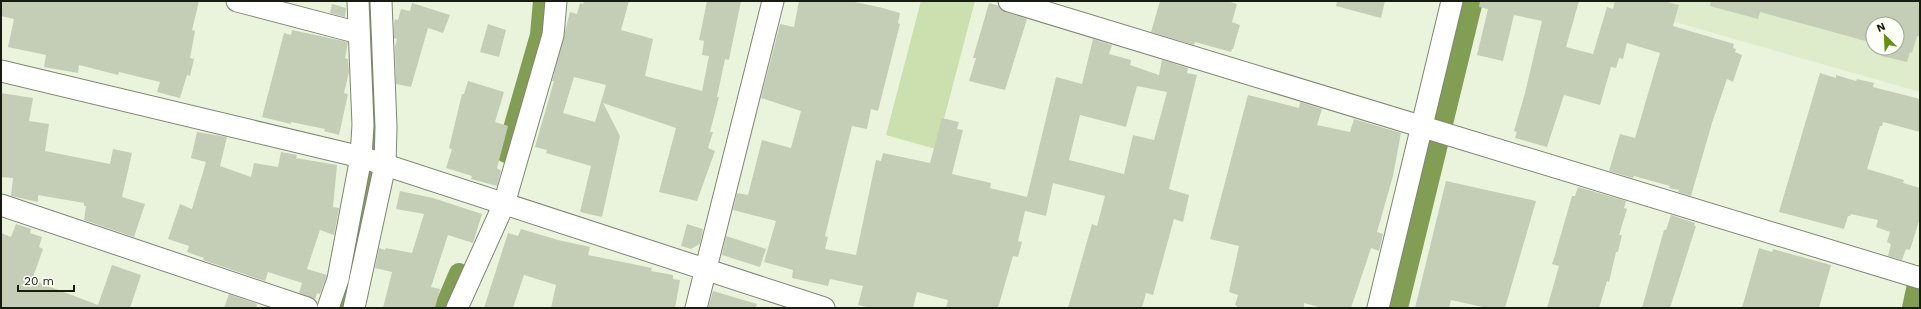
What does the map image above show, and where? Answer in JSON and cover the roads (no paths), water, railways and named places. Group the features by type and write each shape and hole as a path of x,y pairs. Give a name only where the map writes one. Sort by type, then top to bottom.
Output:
{"street":[{"path":"237,1 359,33"},
{"path":"354,308 373,161 363,125 358,1"},
{"path":"328,308 373,161 386,127 381,1"},
{"path":"457,308 504,204 553,35 556,1"},
{"path":"696,308 773,1"},
{"path":"1009,1 1920,278"},
{"path":"1378,308 1434,130 1452,1"},
{"path":"1,71 373,161 706,268 824,308"},
{"path":"1,205 307,308"}],"waterway":[{"path":"341,308 349,285 376,146 370,1"},
{"path":"506,153 540,35 543,1"},
{"path":"1398,308 1473,1"},
{"path":"444,308 459,273"},
{"path":"1912,308 1916,289"}]}
